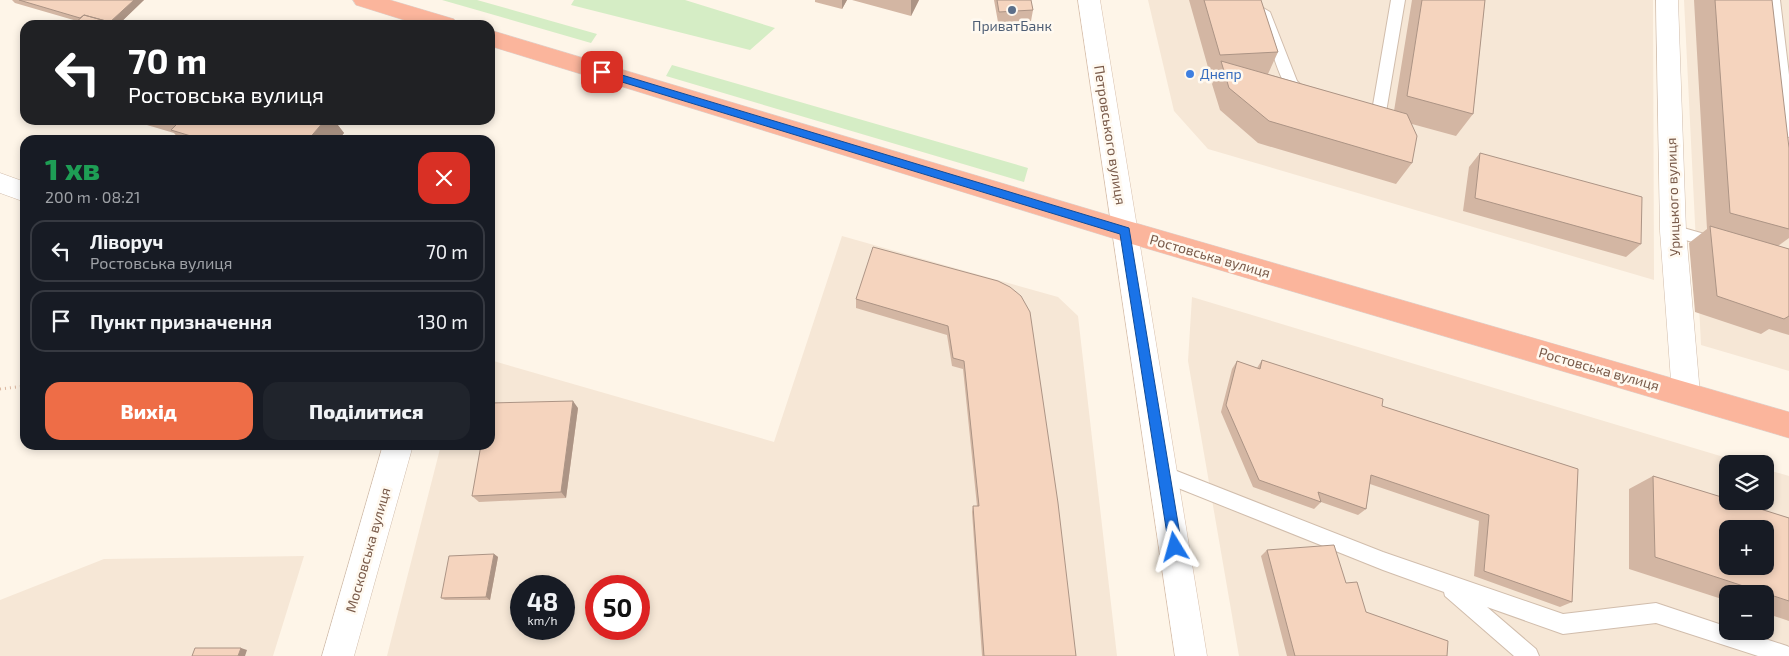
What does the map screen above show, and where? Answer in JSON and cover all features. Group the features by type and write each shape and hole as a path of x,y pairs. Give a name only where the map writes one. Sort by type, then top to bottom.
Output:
{"highway":[{"path":"364,0 430,20"},
{"name":"Ростовська вулиця","path":"495,40 1125,231 1789,425"}],"street":[{"name":"Петровського вулиця","path":"1089,0 1191,656"},
{"name":"Урицького вулиця","path":"1667,0 1673,231 1686,394"},
{"path":"0,183 20,190"},
{"name":"Московська вулиця","path":"338,656 397,450"}],"lane":[{"path":"1242,0 1265,16 1291,84 1307,97 1316,100"},
{"path":"1360,113 1378,118 1398,0"},
{"path":"1773,0 1789,132"},
{"path":"1673,231 1731,247"},
{"path":"1164,474 1383,561 1564,624 1656,613 1787,656"},
{"path":"1445,583 1528,656"}],"path":[{"path":"0,389 20,387"}],"shaded area":[{"path":"1148,0 1653,0 1654,280 1208,149 1174,111"},
{"path":"1684,0 1789,0 1789,371 1701,345"},
{"path":"842,236 1058,297 1078,316 1117,656 387,656 440,450 495,450 495,361 774,442"},
{"path":"1192,297 1719,456 1719,510 1774,510 1774,472 1789,476 1789,656 1239,656 1188,361"},
{"path":"304,556 273,656 0,656 0,600 104,559"}],"green space":[{"path":"442,0 477,0 597,34 591,43"},
{"path":"574,0 685,0 775,28 750,50 571,5"},
{"path":"672,65 1028,168 1024,182 666,76"}],"building":[{"path":"19,0 134,0 112,20 103,20 84,15 80,18"},
{"path":"997,0 1031,0 1033,10 999,12"},
{"path":"1204,0 1261,0 1278,52 1220,55"},
{"path":"1422,0 1485,0 1473,114 1407,96"},
{"path":"1715,0 1772,0 1789,148 1789,229 1730,213"},
{"path":"84,15 102,20 78,20"},
{"path":"1221,61 1407,114 1417,136 1412,163 1269,121 1229,88"},
{"path":"176,125 321,125 312,135 188,135 171,130"},
{"path":"1480,153 1642,197 1641,244 1475,198"},
{"path":"1710,226 1789,249 1789,316 1784,319 1717,296"},
{"path":"873,247 998,281 1010,287 1021,296 1030,312 1058,503 1076,656 984,656 973,506 979,506 964,361 953,358 948,326 856,299"},
{"path":"1262,360 1383,399 1382,406 1578,469 1572,602 1484,571 1489,515 1371,475 1366,509 1318,492 1321,502 1259,480 1226,405 1237,361 1260,369"},
{"path":"573,401 561,492 472,496 480,450 495,450 495,403"},
{"path":"1653,476 1719,496 1719,510 1764,510 1789,518 1789,601 1774,596 1774,585 1740,585 1655,557"},
{"path":"1334,545 1346,583 1357,582 1366,612 1448,641 1447,656 1295,656 1267,550"},
{"path":"494,554 486,597 441,598 449,556"},
{"path":"195,648 241,648 238,656 192,656"}],"place":[{"name":"ПриватБанк","path":"1012,10"},
{"name":"Днепр","path":"1190,74"}],"route":[{"path":"602,72 1125,231 1175,547"}]}
